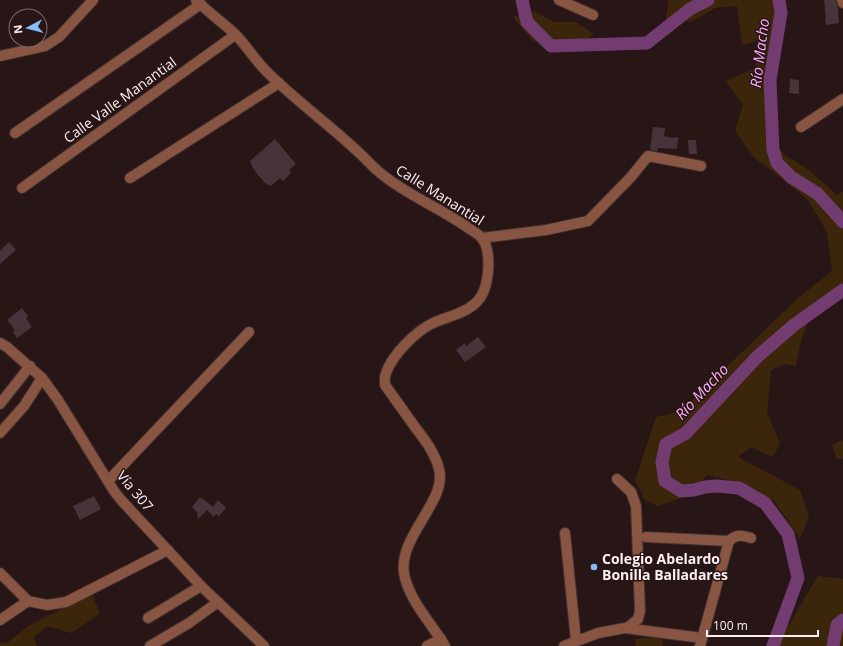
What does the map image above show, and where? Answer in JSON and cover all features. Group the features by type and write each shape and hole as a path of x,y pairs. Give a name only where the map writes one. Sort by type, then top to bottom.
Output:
{"street":[{"path":"0,56 45,46 59,37 93,0"},
{"path":"559,0 593,15"},
{"path":"15,134 199,1"},
{"name":"Calle Manantial","path":"199,1 235,35 265,71 355,149 379,172 409,194 445,213 482,238 487,250 489,263 487,283 482,294 471,308 432,324 416,335 396,355 386,372 385,378 385,385 433,452 439,468 441,479 437,492 414,534 405,555 404,566 405,578 413,597 443,642"},
{"name":"Calle Valle Manantial","path":"22,188 235,35"},
{"path":"130,178 279,83"},
{"path":"801,126 843,99"},
{"path":"482,238 546,230 588,221 631,177 648,156 701,166"},
{"path":"108,481 249,332"},
{"name":"Vía 307","path":"0,343 30,366 42,378 58,400 122,501 201,586 261,645"},
{"path":"0,404 30,366"},
{"path":"0,433 24,406 42,378"},
{"path":"617,479 631,492 636,506 640,612 638,619 627,628"},
{"path":"565,533 576,641"},
{"path":"646,537 729,541 737,536 743,535 751,538"},
{"path":"564,646 598,632 627,628 701,642 729,541"},
{"path":"0,573 28,601 47,605 66,602 168,550"},
{"path":"148,618 201,586"},
{"path":"0,620 28,601"},
{"path":"150,646 189,623 218,602"},
{"path":"427,646 443,642"}],"shaded area":[{"path":"669,0 784,0 785,20 780,49 768,93 767,117 775,142 785,155 808,169 837,195 843,191 843,294 808,322 800,344 796,366 785,364 771,370 767,413 780,443 773,457 751,447 738,457 800,490 809,517 800,539 774,501 739,483 707,475 696,489 683,497 658,506 645,500 635,481 656,417 681,411 798,298 832,271 827,232 808,200 754,158 735,130 743,105 726,81 755,68 760,40 742,45 737,6 715,8 691,22 666,19"},
{"path":"534,11 554,22 576,22 594,34 585,41 533,41 513,17"},
{"path":"843,440 843,459 837,459 832,445"},
{"path":"818,576 843,579 843,646 776,646"},
{"path":"92,594 100,614 71,633 47,626 34,637 37,646 0,646 0,642 6,644 28,626"},
{"path":"662,636 663,646 636,646 635,639"}],"building":[{"path":"824,0 836,0 839,23 826,25"},
{"path":"790,79 799,80 799,94 789,93"},
{"path":"653,127 665,128 664,136 673,138 678,137 677,149 658,148 657,151 650,150"},
{"path":"275,139 296,164 289,170 291,173 283,181 280,178 271,186 265,183 258,175 250,161"},
{"path":"688,140 696,140 697,154 689,154"},
{"path":"9,242 16,250 0,264 0,251"},
{"path":"22,308 28,316 26,318 32,327 17,338 13,332 15,330 7,320"},
{"path":"478,337 486,347 465,362 456,350 465,343 466,346"},
{"path":"94,496 101,509 80,520 73,506"},
{"path":"199,498 202,498 213,507 218,500 226,508 219,516 216,514 214,517 207,510 198,519 197,512 192,507"}],"waterway":[{"name":"Río Macho","path":"522,0 527,22 551,46 647,43 690,9 708,0"},
{"name":"Río Macho","path":"779,0 781,13 770,80 773,150 777,163 791,177 818,194 843,222"},
{"name":"Río Macho","path":"773,646 798,578 788,534 765,503 739,488 716,486 681,491 665,481 662,462 666,444 686,433 757,357 794,325 843,290"},
{"path":"833,646 837,625 843,620"}],"place":[{"name":"Colegio Abelardo Bonilla Balladares","path":"594,567"}]}
